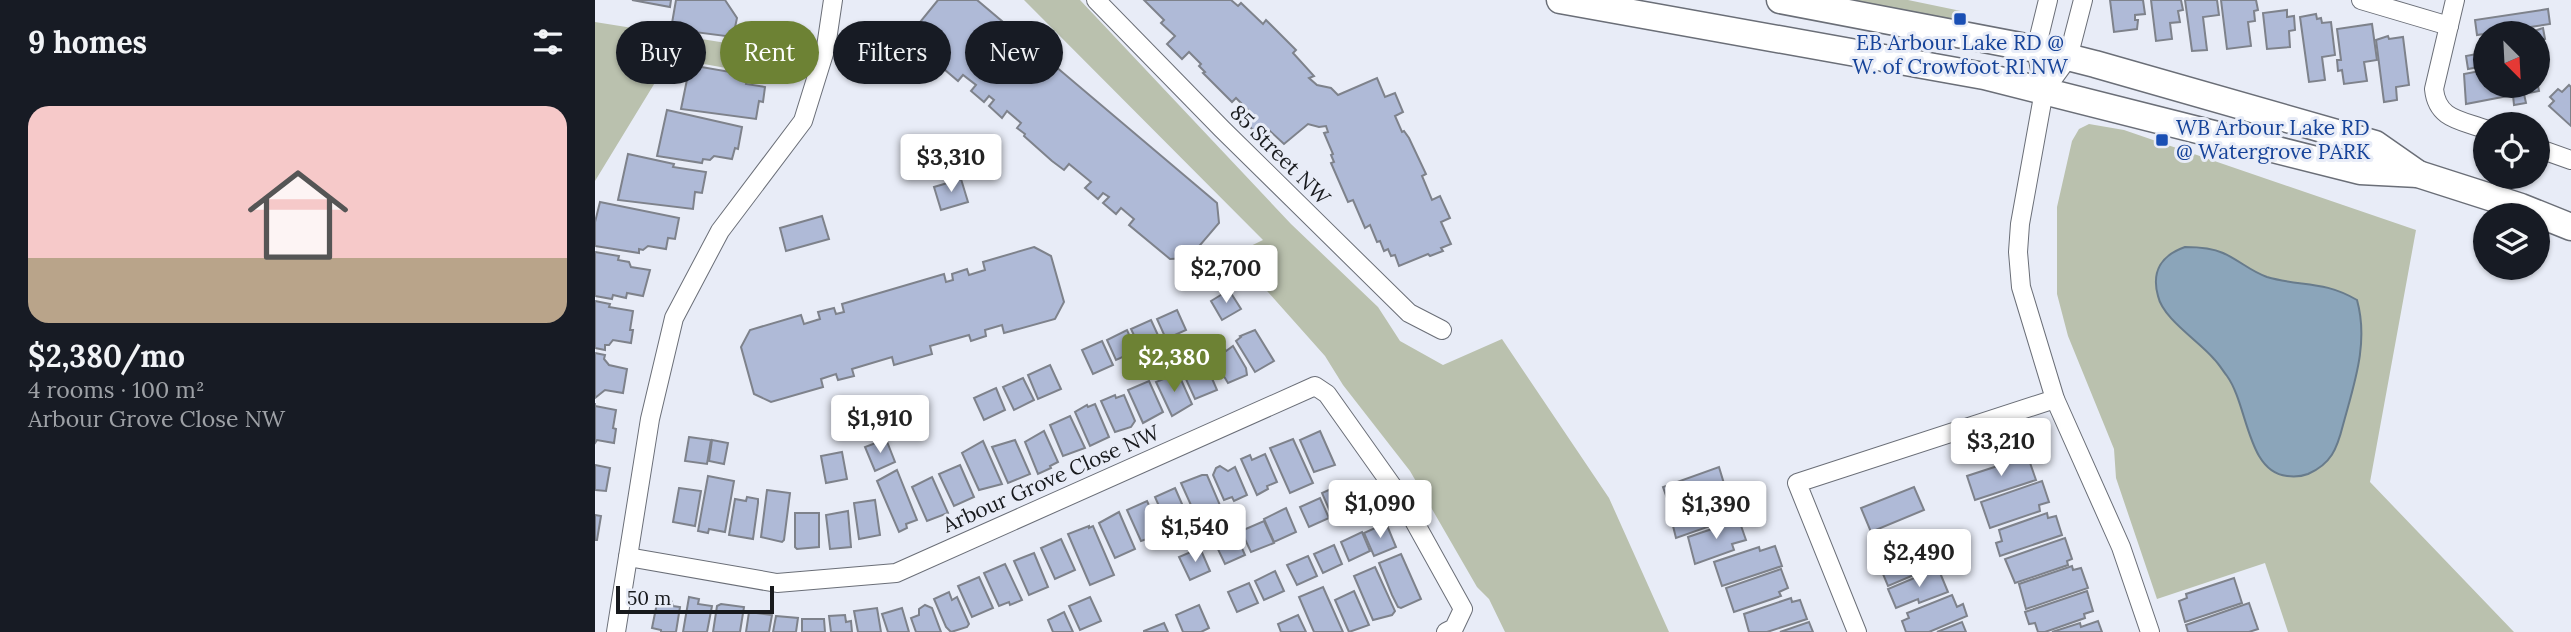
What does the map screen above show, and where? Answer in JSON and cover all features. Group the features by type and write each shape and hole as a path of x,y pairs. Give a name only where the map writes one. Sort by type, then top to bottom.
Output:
{"street":[{"path":"616,632 650,419 674,318 720,231 803,121 826,47 833,0"},
{"name":"85 Street NW","path":"1096,0 1222,129 1409,313 1442,330"},
{"path":"1560,0 1971,73 2360,171 2418,174 2521,207 2571,227"},
{"path":"1780,0 2068,58 2375,144 2418,174"},
{"path":"2048,0 2036,50 2044,92 2032,152 2018,252 2021,287 2056,399 2121,547 2150,632"},
{"path":"2044,92 2068,58 2083,0"},
{"path":"2361,0 2449,26"},
{"path":"2455,0 2434,89 2435,100 2440,110 2448,116 2473,125"},
{"path":"2550,153 2571,160"},
{"name":"Arbour Grove Close NW","path":"628,557 777,583 895,573 1315,386 1327,394 1403,501 1463,609 1454,628 1445,632"},
{"path":"1857,632 1797,483 2056,399"}],"green space":[{"path":"1024,0 1080,0 1291,224 1378,307 1400,341 1443,365 1502,339 1609,498 1669,632 1505,632 1489,599 1477,587 1410,471 1343,385 1325,356 1234,254 1263,240 1063,39 1063,21 1045,21"},
{"path":"1852,0 1908,0 1961,11 1958,20"},
{"path":"595,22 616,25 616,84 654,84 595,181"},
{"path":"706,40 720,42 720,67 706,64"},
{"path":"2089,124 2124,130 2416,230 2370,482 2514,632 2288,632 2265,563 2157,599 2116,478 2114,449 2068,336 2057,294 2057,207 2072,141 2079,129"}],"water":[{"path":"2185,247 2219,251 2267,277 2333,289 2357,300 2361,332 2359,363 2341,434 2328,460 2316,470 2302,476 2287,476 2274,472 2264,463 2256,450 2240,403 2227,376 2216,361 2161,305 2156,287 2157,272 2165,259"}],"building":[{"path":"632,0 671,0 670,7"},
{"path":"676,0 725,0 737,18 736,21 720,21 720,35 706,34 706,21 672,21"},
{"path":"938,0 977,0 1002,21 965,21 965,77 963,75 958,81 951,75 951,21 921,21"},
{"path":"1144,0 1231,0 1238,6 1241,3 1263,24 1266,20 1296,50 1293,53 1314,76 1309,78 1317,85 1331,88 1338,95 1377,78 1385,97 1395,93 1403,112 1395,116 1402,132 1409,138 1426,174 1422,176 1432,200 1440,196 1450,218 1441,222 1451,244 1441,248 1443,251 1399,266 1395,255 1391,256 1388,249 1384,251 1380,241 1377,242 1370,225 1365,228 1353,200 1348,202 1331,163 1334,162 1331,155 1333,154 1324,133 1328,132 1326,126 1308,124 1284,144 1270,131 1262,139 1247,124 1254,116 1236,98 1232,102 1203,73 1205,72 1199,66 1201,64 1189,52 1182,59 1167,44 1175,36 1161,23 1164,20"},
{"path":"2110,0 2143,0 2145,14 2135,15 2135,20 2138,20 2137,29 2114,32"},
{"path":"2151,0 2181,0 2183,10 2178,11 2180,22 2170,23 2172,39 2156,41"},
{"path":"2185,0 2217,0 2219,15 2203,17 2207,50 2192,51"},
{"path":"2221,0 2256,0 2258,10 2254,11 2255,21 2248,22 2251,46 2227,49"},
{"path":"2548,9 2550,21 2475,21"},
{"path":"2287,10 2287,17 2294,16 2295,30 2289,31 2290,47 2267,49 2263,13"},
{"path":"2316,14 2322,23 2331,22 2335,55 2322,57 2325,80 2309,82 2300,17"},
{"path":"2372,24 2377,60 2364,62 2367,81 2344,84 2342,70 2338,71 2337,60 2341,60 2337,29"},
{"path":"2388,36 2389,39 2403,37 2409,85 2396,87 2397,100 2384,102 2376,40"},
{"path":"2473,55 2473,68 2468,69 2466,56"},
{"path":"706,68 720,70 720,84 765,87 763,102 759,101 756,119 681,109 686,84 706,84"},
{"path":"2473,72 2473,98 2497,98 2466,104 2464,74"},
{"path":"1063,73 1217,203 1219,223 1189,258 1170,259 1129,225 1134,219 1121,208 1116,214 1103,203 1109,197 1103,193 1098,199 1085,188 1091,182 1069,164 1064,170 1052,161 1017,128 1021,123 1007,111 1002,118 989,106 994,100 989,96 984,102 971,91 976,85 1063,84"},
{"path":"2569,85 2571,87 2571,126 2549,106 2554,101 2550,97 2558,89 2562,92"},
{"path":"2513,98 2525,98 2526,103 2514,105"},
{"path":"667,110 742,127 738,149 735,148 732,159 714,156 710,160 703,159 702,163 657,156"},
{"path":"628,154 674,164 673,167 706,172 702,193 695,192 693,209 618,200"},
{"path":"961,179 968,202 941,210 934,187"},
{"path":"600,202 679,218 675,239 668,238 666,249 648,246 643,250 639,249 639,253 595,246 595,222"},
{"path":"822,216 829,239 786,251 780,228"},
{"path":"1034,247 1051,256 1064,302 1055,319 1004,333 1002,325 985,330 986,336 971,341 969,335 930,346 932,354 894,365 892,357 852,369 854,376 838,380 836,374 821,379 823,387 771,402 754,394 741,347 750,330 801,315 804,324 820,319 818,312 834,308 836,314 844,312 842,304 944,274 946,282 953,280 952,274 967,269 969,275 985,270 983,262"},
{"path":"595,252 619,256 618,260 629,262 631,267 650,270 643,296 627,293 626,298 613,295 612,299 595,296"},
{"path":"1229,290 1241,309 1222,320 1211,301"},
{"path":"595,301 610,304 609,307 633,311 631,343 613,340 609,345 605,345 605,350 595,348"},
{"path":"1177,310 1186,330 1166,339 1157,319"},
{"path":"1151,320 1162,344 1142,352 1131,329"},
{"path":"1127,330 1136,351 1116,360 1107,340"},
{"path":"1255,330 1274,361 1255,372 1236,341 1240,336"},
{"path":"1102,341 1113,365 1093,374 1082,350"},
{"path":"1233,346 1246,368 1247,375 1228,383 1211,355"},
{"path":"595,353 605,355 604,359 609,365 627,369 623,393 605,390 595,398"},
{"path":"1201,353 1217,390 1195,399 1180,366"},
{"path":"1050,365 1061,389 1038,399 1028,375"},
{"path":"1178,373 1192,404 1172,416 1156,382"},
{"path":"1023,378 1034,400 1014,410 1003,387"},
{"path":"1149,381 1163,412 1143,423 1128,390"},
{"path":"996,388 1005,410 984,420 974,398"},
{"path":"1115,395 1116,398 1124,395 1135,421 1131,427 1115,432 1101,401"},
{"path":"1095,404 1109,437 1090,446 1075,412"},
{"path":"595,406 616,410 614,443 597,440 595,443"},
{"path":"1070,416 1085,448 1063,456 1050,425"},
{"path":"1044,431 1058,462 1038,474 1025,442"},
{"path":"1320,431 1335,465 1314,472 1300,440"},
{"path":"689,437 711,440 707,464 685,461"},
{"path":"886,439 895,462 875,471 865,447"},
{"path":"1293,439 1313,483 1290,493 1270,448"},
{"path":"712,440 728,443 724,464 709,461"},
{"path":"1015,440 1030,474 1008,483 992,447"},
{"path":"983,441 1002,484 979,490 962,453"},
{"path":"842,452 847,479 826,483 821,456"},
{"path":"1265,454 1277,482 1257,495 1241,459 1250,455 1252,460"},
{"path":"2022,458 2023,462 2029,460 2036,480 1975,500 1967,476"},
{"path":"595,465 610,468 606,491 595,490"},
{"path":"960,465 974,497 954,506 939,474"},
{"path":"1220,466 1228,471 1235,467 1247,495 1234,501 1232,497 1224,500 1213,475"},
{"path":"1719,467 1725,487 1714,491 1715,495 1674,510 1663,487"},
{"path":"897,470 917,520 906,524 907,528 899,532 877,481"},
{"path":"1207,475 1228,524 1204,534 1181,483"},
{"path":"708,476 734,481 725,532 709,529 708,533 698,531"},
{"path":"932,477 948,513 927,521 912,487"},
{"path":"2042,481 2049,502 2039,505 2040,511 1990,528 1981,502"},
{"path":"1342,484 1353,507 1332,516 1322,493"},
{"path":"1914,487 1924,510 1871,532 1861,508"},
{"path":"679,488 701,491 695,526 673,522"},
{"path":"1175,488 1189,520 1169,529 1155,497"},
{"path":"767,490 790,493 782,542 761,537"},
{"path":"1722,496 1723,500 1730,498 1736,517 1676,538 1670,514"},
{"path":"747,497 758,499 753,539 729,535 735,499 746,501"},
{"path":"1320,498 1329,518 1309,527 1300,507"},
{"path":"875,500 880,535 859,539 854,503"},
{"path":"1147,501 1162,534 1141,541 1127,510"},
{"path":"1286,508 1296,532 1274,542 1264,519"},
{"path":"848,511 851,547 830,549 826,515"},
{"path":"1119,512 1135,549 1115,558 1099,523"},
{"path":"795,513 819,513 819,547 795,547"},
{"path":"2047,513 2048,518 2056,516 2062,535 2000,556 1996,543 2002,541 1999,530"},
{"path":"595,515 601,516 597,540 595,540"},
{"path":"1739,520 1746,540 1732,544 1734,550 1695,564 1688,537"},
{"path":"1264,521 1274,543 1251,552 1241,531"},
{"path":"1386,523 1396,547 1374,556 1364,533"},
{"path":"1093,526 1114,575 1090,585 1068,534"},
{"path":"1362,532 1370,551 1349,561 1341,542"},
{"path":"1236,535 1245,555 1225,564 1216,545"},
{"path":"2065,538 2072,559 2067,561 2068,565 2015,583 2005,559"},
{"path":"1061,539 1075,570 1055,579 1041,548"},
{"path":"1932,540 1937,552 1942,549 1947,561 1888,586 1880,567 1886,564 1885,560"},
{"path":"1334,545 1342,564 1323,573 1314,554"},
{"path":"1775,546 1782,566 1722,586 1714,562 1759,547 1760,551"},
{"path":"1200,548 1210,571 1190,580 1179,557"},
{"path":"1034,553 1048,587 1029,595 1014,561"},
{"path":"1401,554 1421,599 1401,608 1392,595 1379,563"},
{"path":"1308,556 1317,576 1297,585 1287,565"},
{"path":"1005,564 1022,600 999,606 984,573"},
{"path":"2072,566 2073,570 2081,568 2088,588 2026,609 2019,584"},
{"path":"1375,567 1395,611 1392,615 1373,620 1354,576"},
{"path":"1938,568 1948,592 1919,603 1918,599 1896,608 1888,589"},
{"path":"1781,569 1788,588 1779,592 1781,596 1734,612 1726,588"},
{"path":"1275,571 1284,591 1264,600 1255,581"},
{"path":"979,577 993,608 972,617 958,586"},
{"path":"2234,578 2242,603 2185,622 2179,601 2187,598 2186,594"},
{"path":"1249,583 1258,603 1237,612 1228,592"},
{"path":"1323,587 1343,632 1314,632 1299,597"},
{"path":"1354,591 1369,625 1349,632 1335,600"},
{"path":"2087,591 2093,611 2084,614 2085,618 2045,632 2038,632 2035,623 2029,624 2025,612"},
{"path":"949,592 952,600 957,597 969,624 951,632 946,627 934,599"},
{"path":"1952,595 1957,607 1963,604 1967,616 1929,632 1906,632 1902,621 1909,618 1907,613"},
{"path":"664,597 671,600 673,606 680,607 676,632 661,632 652,628 657,603"},
{"path":"689,597 699,599 698,604 712,606 707,632 683,632"},
{"path":"1090,597 1101,621 1080,630 1069,606"},
{"path":"1791,598 1792,602 1800,600 1807,619 1767,632 1749,632 1744,614"},
{"path":"2249,603 2258,629 2249,632 2188,632 2186,625"},
{"path":"721,604 744,607 740,632 713,632 717,606"},
{"path":"925,605 932,608 941,632 916,632 911,618 919,615 919,609"},
{"path":"1199,605 1209,628 1201,632 1183,632 1176,615"},
{"path":"877,608 881,632 858,632 854,611"},
{"path":"902,608 909,632 888,632 882,614"},
{"path":"749,612 772,615 769,632 746,632"},
{"path":"1064,612 1073,632 1053,632 1048,620"},
{"path":"845,615 846,622 851,621 852,632 831,632 829,616"},
{"path":"1298,615 1306,632 1281,632 1278,624"},
{"path":"776,616 798,618 796,632 773,632"},
{"path":"802,619 824,619 825,632 802,632"},
{"path":"2098,621 2102,632 2052,632 2080,623 2081,627"},
{"path":"1809,622 1813,632 1780,632"},
{"path":"1962,622 1966,632 1937,632"},
{"path":"1164,623 1168,632 1144,632 1144,631"}],"place":[{"name":"EB Arbour Lake RD @ W. of Crowfoot RI NW","path":"1960,19"},
{"name":"WB Arbour Lake RD @ Watergrove PARK","path":"2162,140"}]}
